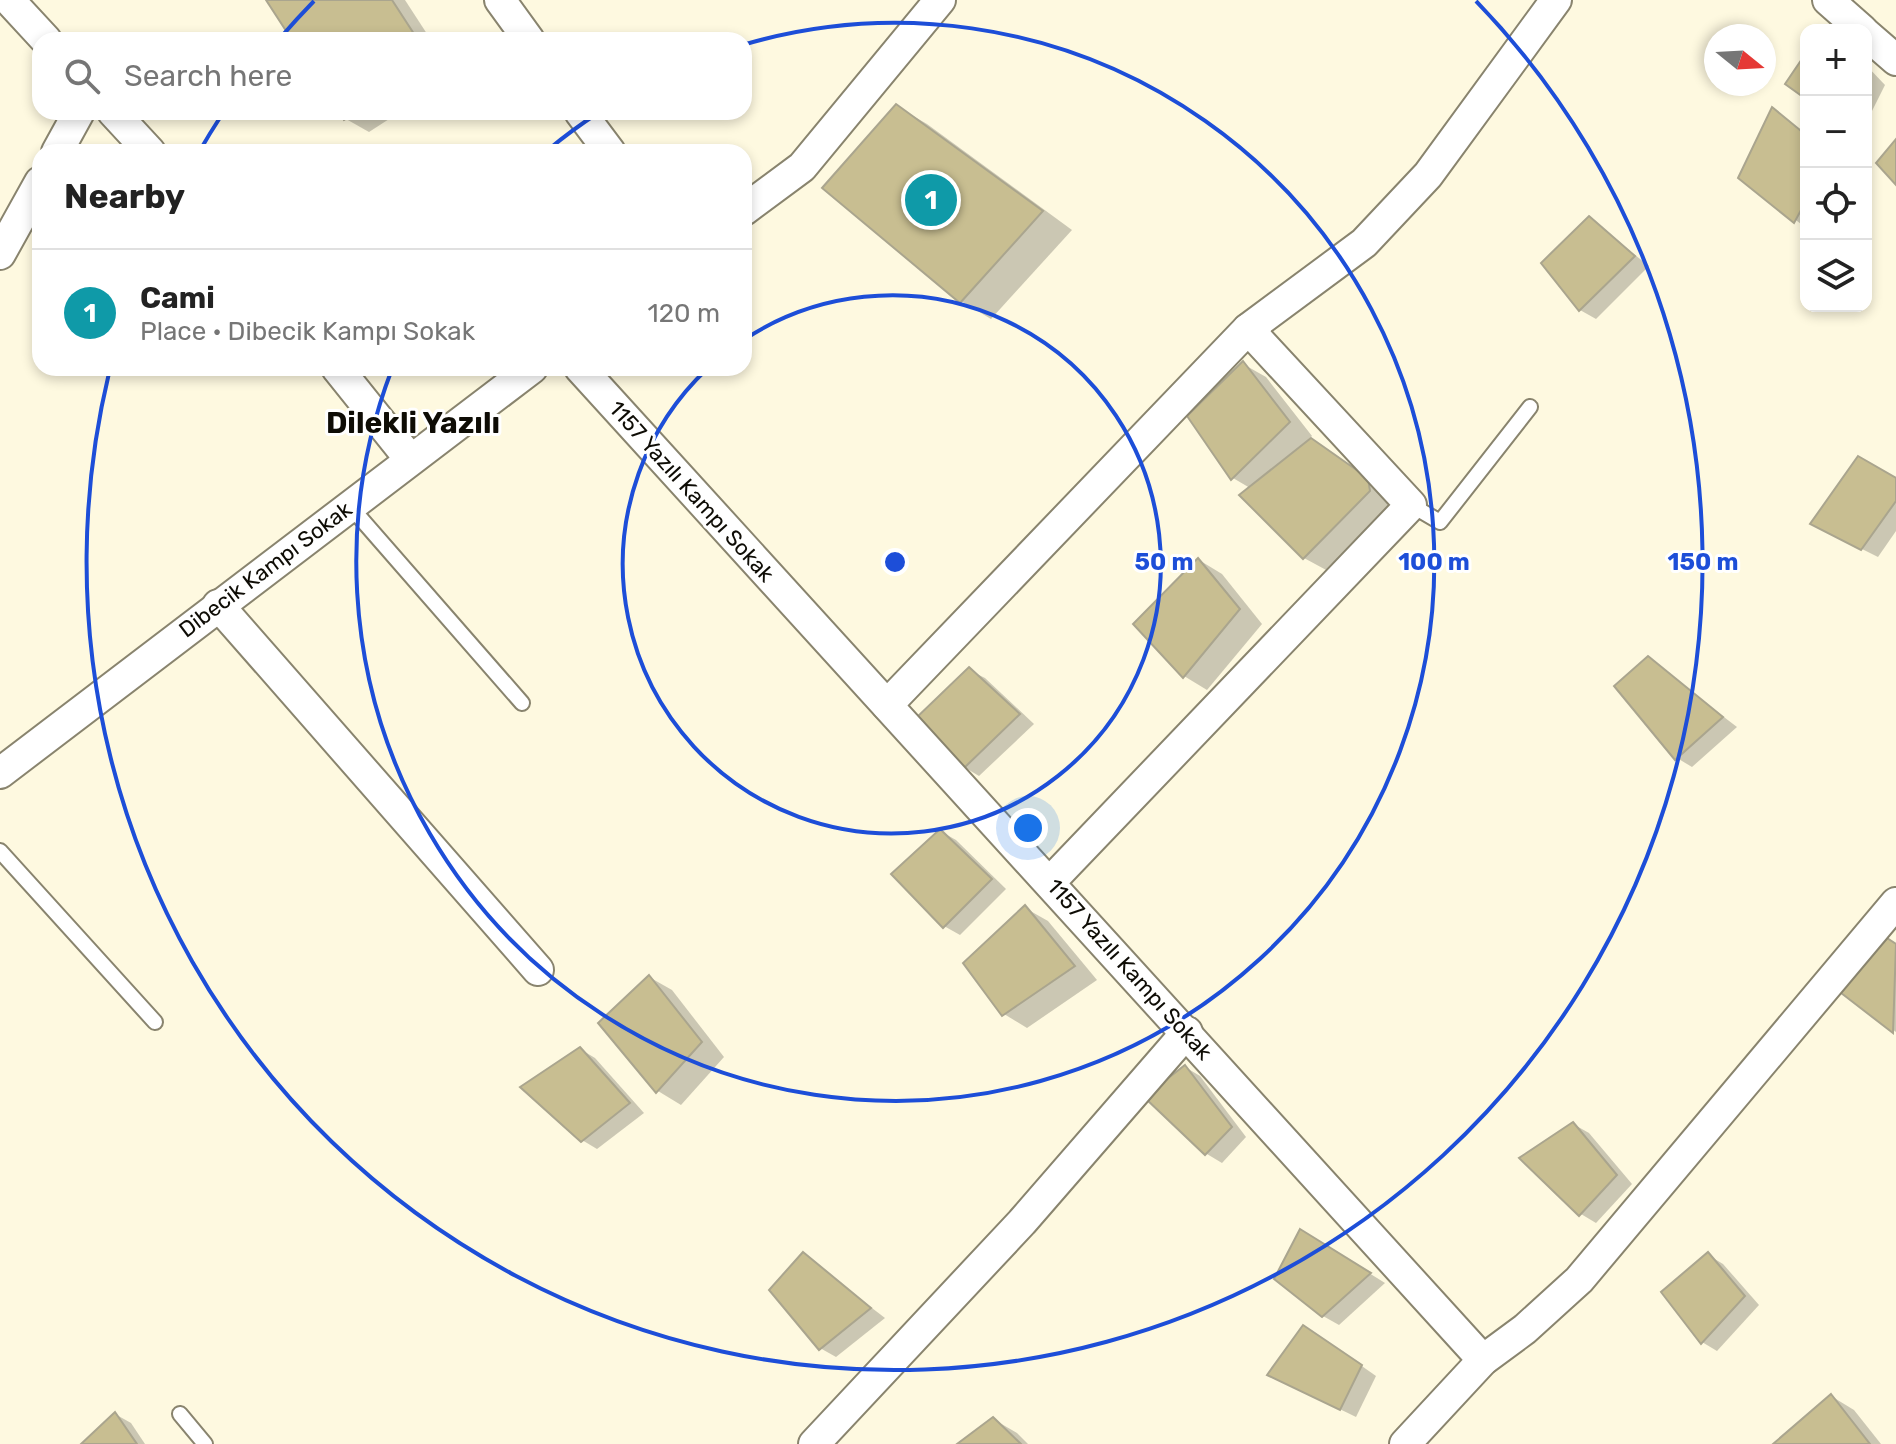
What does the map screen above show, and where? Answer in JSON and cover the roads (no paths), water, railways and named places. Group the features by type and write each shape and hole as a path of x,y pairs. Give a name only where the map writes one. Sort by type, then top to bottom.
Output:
{"street":[{"path":"9,0 39,32"},
{"path":"500,0 523,32"},
{"path":"752,204 802,167 940,0"},
{"path":"887,705 1248,329 1364,243 1428,175 1556,0"},
{"path":"1828,0 1855,24"},
{"path":"1872,39 1896,60"},
{"path":"61,144 75,120"},
{"path":"120,120 143,144"},
{"path":"586,120 604,144"},
{"path":"0,254 32,196"},
{"path":"1050,882 1411,505 1248,329"},
{"path":"343,376 410,459"},
{"name":"Dibecik Kampı Sokak","path":"0,773 521,376"},
{"name":"1157 Yazılı Kampı Sokak","path":"587,376 1483,1360"},
{"path":"218,605 538,970"},
{"path":"1405,1444 1483,1360 1525,1329 1579,1280 1896,903"},
{"path":"814,1444 1022,1222 1187,1032"}],"lane":[{"path":"1411,505 1440,522 1530,407"},
{"path":"349,505 522,703"},
{"path":"0,851 155,1022"},
{"path":"180,1414 205,1444"}],"place":[{"name":"Cami","path":"931,200"}],"district":[{"name":"Dilekli Yazılı","path":"413,423"}]}
